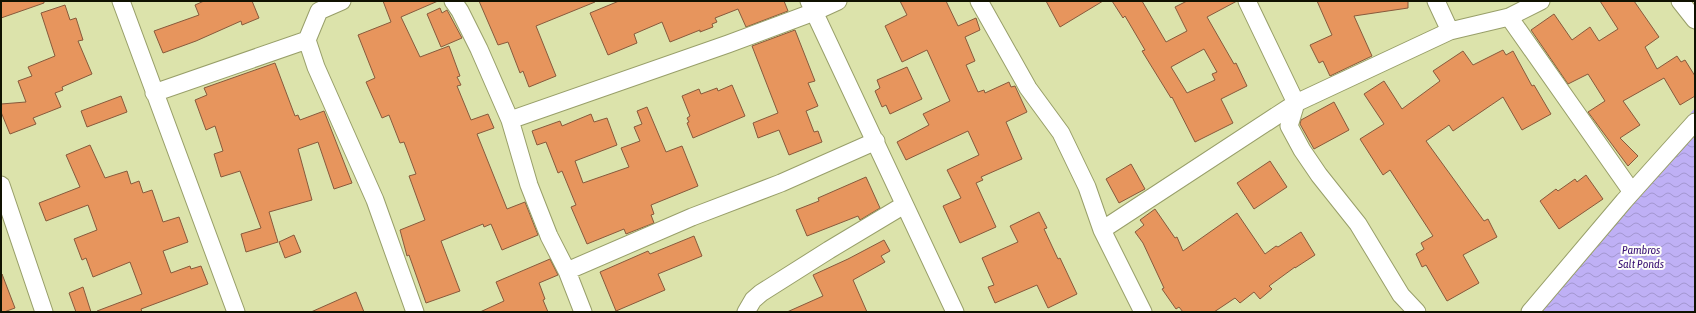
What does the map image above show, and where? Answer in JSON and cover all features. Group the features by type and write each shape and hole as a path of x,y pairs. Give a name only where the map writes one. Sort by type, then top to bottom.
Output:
{"street":[{"path":"121,1 236,312"},
{"path":"342,1 315,6 307,40 316,67 335,112 375,200 415,312"},
{"path":"453,1 460,11 479,49 510,120 529,185 549,236 567,271 583,312"},
{"path":"510,120 812,6 838,1"},
{"path":"978,1 1028,88 1061,133 1087,187 1102,230 1143,312"},
{"path":"1247,1 1296,103 1289,126 1302,150 1358,224 1401,295 1416,312"},
{"path":"1436,1 1450,31"},
{"path":"1102,230 1296,103 1450,31 1509,17 1541,1"},
{"path":"1680,1 1695,20"},
{"path":"812,6 955,312"},
{"path":"1509,17 1632,192"},
{"path":"154,93 307,40"},
{"path":"1530,312 1632,192 1695,122"},
{"path":"567,271 692,217 782,183 876,141"},
{"path":"1,185 44,312"},
{"path":"746,312 753,300 762,293 829,250 904,205"}],"water":[{"name":"Pambros Salt Ponds","path":"1695,108 1695,312 1524,312"}],"building":[{"path":"1,1 44,1 44,3 1,18"},
{"path":"204,1 252,1 259,18 242,25 241,21 196,41 163,53 154,31 199,15 195,5"},
{"path":"383,1 438,1 401,17 420,57 449,46 460,76 457,77 461,85 457,86 471,120 488,114 494,128 477,134 507,209 525,202 538,235 502,250 491,224 484,227 483,224 441,241 460,291 426,303 409,255 407,256 400,230 425,220 409,176 416,174 404,142 400,143 389,115 382,118 366,82 375,78 358,35 391,22"},
{"path":"479,1 595,2 536,26 556,76 529,87 523,71 520,73 508,42 498,45"},
{"path":"619,1 784,1 788,11 746,27 738,9 715,18 717,22 712,24 713,27 700,32 700,30 670,42 662,22 634,34 637,43 608,55 590,13"},
{"path":"900,1 946,1 958,26 976,18 980,30 965,37 975,61 966,65 978,92 984,90 985,93 1009,82 1011,87 1015,86 1027,112 1006,122 1022,159 981,177 983,180 976,183 996,227 960,243 943,206 961,198 947,170 979,155 968,131 906,160 897,142 929,125 923,114 950,101 927,50 902,62 885,26 907,15"},
{"path":"1046,1 1103,1 1060,27"},
{"path":"1112,1 1142,1 1166,42 1187,31 1175,7 1187,1 1237,1 1207,17 1234,64 1236,63 1247,86 1221,99 1233,123 1195,142 1172,97 1171,98 1142,51 1145,50 1125,16 1123,18","holes":["1204,49 1217,72 1212,74 1215,80 1187,93 1171,67"]},
{"path":"1317,1 1408,1 1408,8 1354,16 1372,56 1330,76 1323,61 1319,63 1310,45 1332,35"},
{"path":"1600,1 1634,1 1659,37 1645,47 1657,69 1677,56 1681,62 1685,60 1695,76 1695,96 1680,105 1664,78 1623,101 1640,125 1620,138 1638,156 1628,166 1588,112 1605,101 1588,74 1568,84 1531,30 1554,14 1572,40 1590,27 1599,41 1618,29"},
{"path":"65,5 70,20 76,18 83,40 78,41 92,74 62,87 63,90 55,93 61,107 33,118 36,124 10,134 1,112 1,104 26,102 18,81 32,76 28,67 55,56 41,13"},
{"path":"440,8 442,13 447,10 462,38 441,47 427,14"},
{"path":"795,30 815,81 808,83 818,106 806,111 814,132 818,131 822,142 789,155 779,130 758,138 753,123 778,113 752,46"},
{"path":"1503,50 1506,55 1513,51 1532,86 1534,85 1551,114 1522,130 1503,97 1453,131 1449,125 1426,141 1484,221 1488,219 1497,237 1463,255 1479,283 1447,301 1426,265 1422,267 1416,254 1424,249 1421,243 1433,236 1390,170 1383,175 1360,139 1384,124 1364,94 1384,81 1402,109 1440,81 1433,71 1463,51 1473,65"},
{"path":"275,63 295,116 298,115 300,120 324,111 352,183 334,189 318,142 298,149 312,200 269,212 278,242 246,252 241,234 261,228 240,171 221,177 214,154 223,151 215,126 206,130 195,100 207,95 204,88"},
{"path":"907,67 922,99 890,114 886,105 882,107 875,91 880,88 877,80"},
{"path":"732,85 745,116 693,138 687,123 689,122 687,118 690,116 682,96 699,89 701,94 717,88 718,91"},
{"path":"121,96 127,112 87,127 81,111"},
{"path":"1334,102 1349,130 1314,149 1300,124 1301,120"},
{"path":"647,107 666,152 682,146 698,186 651,205 654,214 651,215 654,223 626,234 624,229 587,244 571,207 576,205 562,171 558,173 546,142 537,145 532,131 560,121 562,126 591,114 594,122 607,118 617,145 575,161 583,183 629,167 621,148 640,141 634,127 642,124 637,111"},
{"path":"90,145 105,178 127,171 131,184 139,181 143,193 152,190 163,222 179,217 188,242 163,251 171,273 190,266 191,269 201,266 208,284 141,309 142,312 97,312 142,294 130,262 93,277 86,258 82,260 74,239 97,230 88,205 46,221 39,203 80,187 66,155"},
{"path":"1270,161 1287,187 1254,209 1237,183"},
{"path":"1131,164 1145,189 1119,203 1106,179"},
{"path":"1586,175 1603,199 1559,229 1540,201 1556,189 1558,191 1575,179 1577,182"},
{"path":"866,177 880,208 860,220 858,216 807,236 796,210 819,201 818,198"},
{"path":"1155,209 1175,238 1177,237 1183,251 1237,213 1265,254 1301,232 1315,255 1295,267 1269,286 1272,289 1260,299 1254,292 1240,303 1235,298 1214,312 1183,312 1179,307 1176,309 1162,289 1164,288 1143,243 1135,232 1144,225 1140,220"},
{"path":"1039,212 1047,228 1044,229 1077,294 1048,308 1037,285 995,303 988,287 994,285 982,258 1018,242 1010,226"},
{"path":"294,235 301,252 285,258 279,242"},
{"path":"694,236 702,256 658,274 665,290 616,311 600,272 648,251 650,254"},
{"path":"884,240 890,251 881,256 885,262 853,280 867,312 787,312 823,296 813,275"},
{"path":"550,259 558,275 539,283 545,299 543,300 548,312 480,312 504,301 496,282"},
{"path":"2,274 15,308 4,312 1,312"},
{"path":"83,287 91,312 76,312 69,293"},
{"path":"356,292 364,312 311,312"}]}
